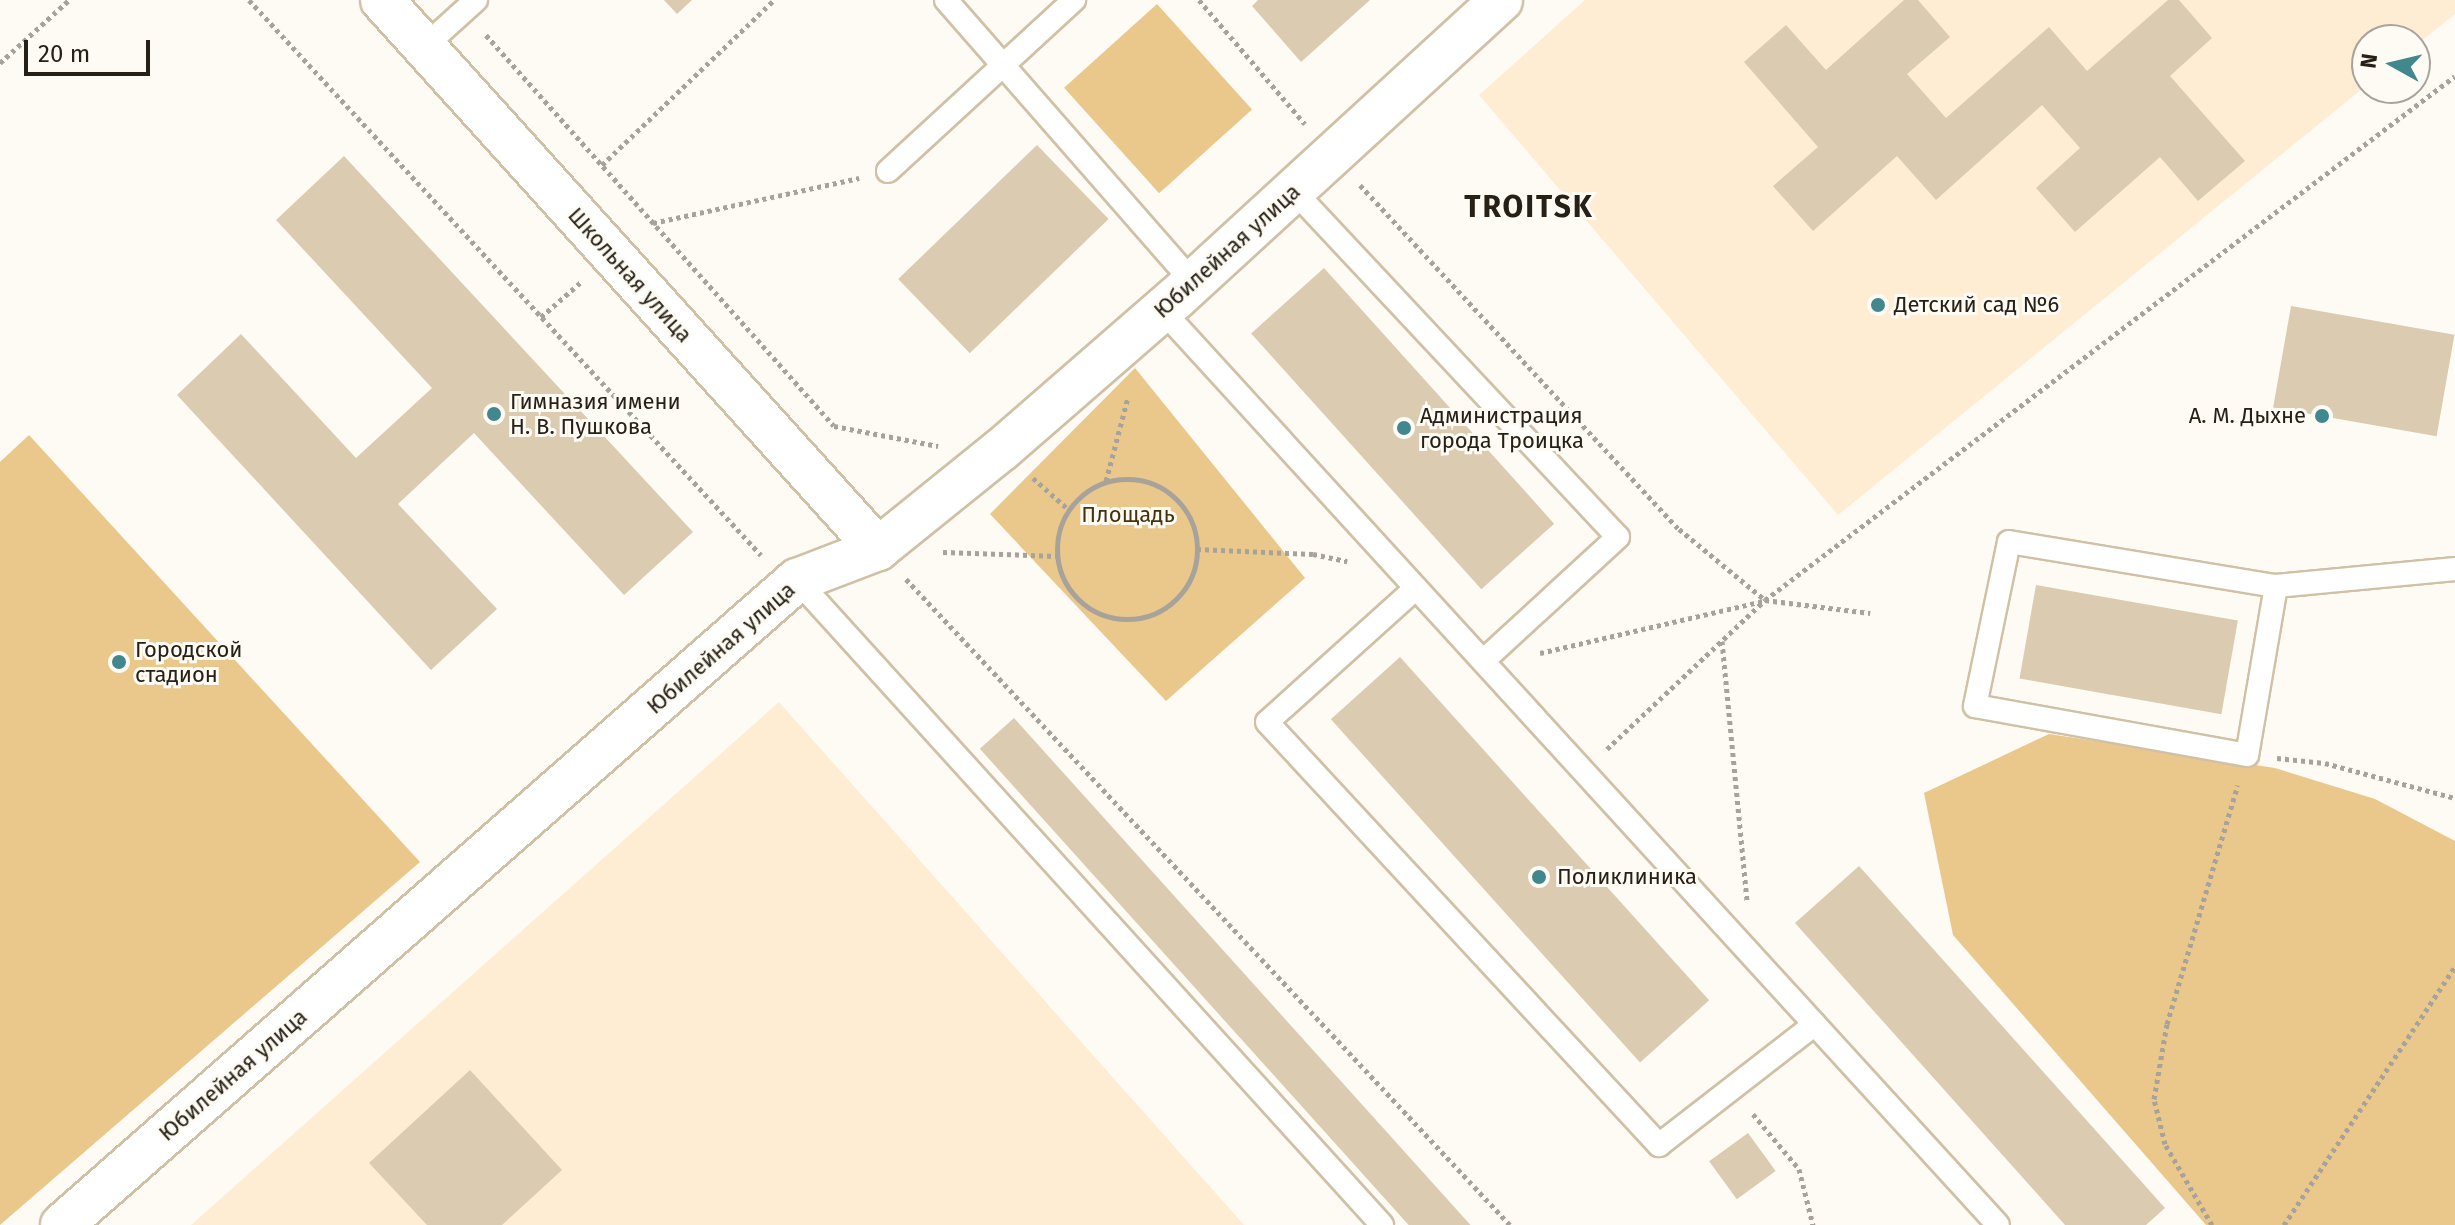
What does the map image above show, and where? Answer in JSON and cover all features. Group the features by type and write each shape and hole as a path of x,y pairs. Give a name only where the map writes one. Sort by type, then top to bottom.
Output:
{"street":[{"name":"Школьная улица","path":"382,0 878,549"},
{"name":"Юбилейная улица","path":"62,1225 781,570 878,549 1002,449 1162,310 1501,0"}],"lane":[{"path":"946,0 1193,282"},
{"path":"888,171 1074,0"},
{"path":"424,47 470,5"},
{"path":"1293,190 1618,537 1483,661"},
{"path":"1162,310 1998,1225"},
{"path":"2276,586 2247,755 1975,706 2009,542 2276,586 2455,569"},
{"path":"781,570 1382,1225"},
{"path":"1408,580 1267,722 1659,1145 1815,1024"}],"path":[{"path":"0,63 69,0"},
{"path":"249,0 541,317 781,570"},
{"path":"602,165 774,0"},
{"path":"1199,0 1332,155 1679,529 1765,600"},
{"path":"470,5 602,165 834,426 945,447 1002,449"},
{"path":"1595,761 1765,600 2455,76"},
{"path":"653,223 888,171"},
{"path":"541,317 588,276"},
{"path":"1131,478 1155,483 1175,497 1189,516 1197,549 1189,583 1175,601 1135,620 1112,619 1074,597 1056,556 1068,509 1096,486 1131,478"},
{"path":"878,549 1056,556"},
{"path":"878,549 1510,1225"},
{"path":"1197,549 1313,554 1408,580"},
{"path":"1538,654 1765,600 1870,613"},
{"path":"1722,640 1748,914"},
{"path":"2212,1225 2165,1144 2154,1099 2167,1024 2247,755 2325,763 2455,798"},
{"path":"2284,1225 2455,967"},
{"path":"1732,1088 1799,1169 1813,1225"}],"shaded area":[{"name":"Детский сад №6","path":"1585,0 2455,0 2455,14 2431,33 2431,24 2351,24 2351,98 1838,515 1479,95"},
{"path":"779,702 1244,1225 191,1225"}],"green space":[{"path":"1157,4 1252,110 1159,193 1064,88"},
{"name":"Площадь","path":"1135,368 1305,578 1166,701 990,514"},
{"name":"Городской стадион","path":"29,435 420,862 0,1225 0,462"},
{"path":"2049,734 2275,768 2375,799 2455,841 2455,1225 2206,1225 1953,935 1924,793"}],"building":[{"path":"664,0 692,0 677,14"},
{"path":"1258,0 1370,0 1301,62 1252,6"},
{"path":"1904,0 1918,0 1950,37 1907,74 1946,118 2049,27 2087,71 2168,0 2179,0 2212,38 2170,76 2245,161 2198,201 2160,157 2075,232 2036,188 2080,148 2042,105 1936,200 1897,156 1813,231 1773,186 1818,147 1744,62 1786,25 1826,70"},
{"path":"1037,145 1109,219 970,353 898,279"},
{"name":"Гимназия имени Н. В. Пушкова","path":"344,156 693,532 624,595 474,433 398,504 497,609 431,670 177,395 241,334 356,458 432,388 276,220"},
{"name":"Администрация города Троицка","path":"1324,268 1554,524 1481,589 1251,334"},
{"path":"2291,306 2454,335 2437,436 2273,407"},
{"path":"2036,585 2238,621 2221,714 2020,679"},
{"name":"Поликлиника","path":"1400,657 1709,1000 1640,1063 1331,719"},
{"path":"1014,718 1471,1225 1409,1225 980,749"},
{"path":"1859,866 2165,1208 2146,1225 2065,1225 1795,923"},
{"path":"470,1070 562,1170 502,1225 427,1225 369,1163"},
{"path":"1748,1133 1776,1171 1737,1199 1709,1161"}],"place":[{"name":"Детский сад №6","path":"1878,305"},
{"name":"Гимназия имени Н. В. Пушкова","path":"494,414"},
{"name":"А. М. Дыхне","path":"2322,416"},
{"name":"Администрация города Троицка","path":"1404,428"},
{"name":"Городской стадион","path":"119,662"},
{"name":"Поликлиника","path":"1539,877"}],"district":[{"name":"TROITSK","path":"1529,207"}]}
